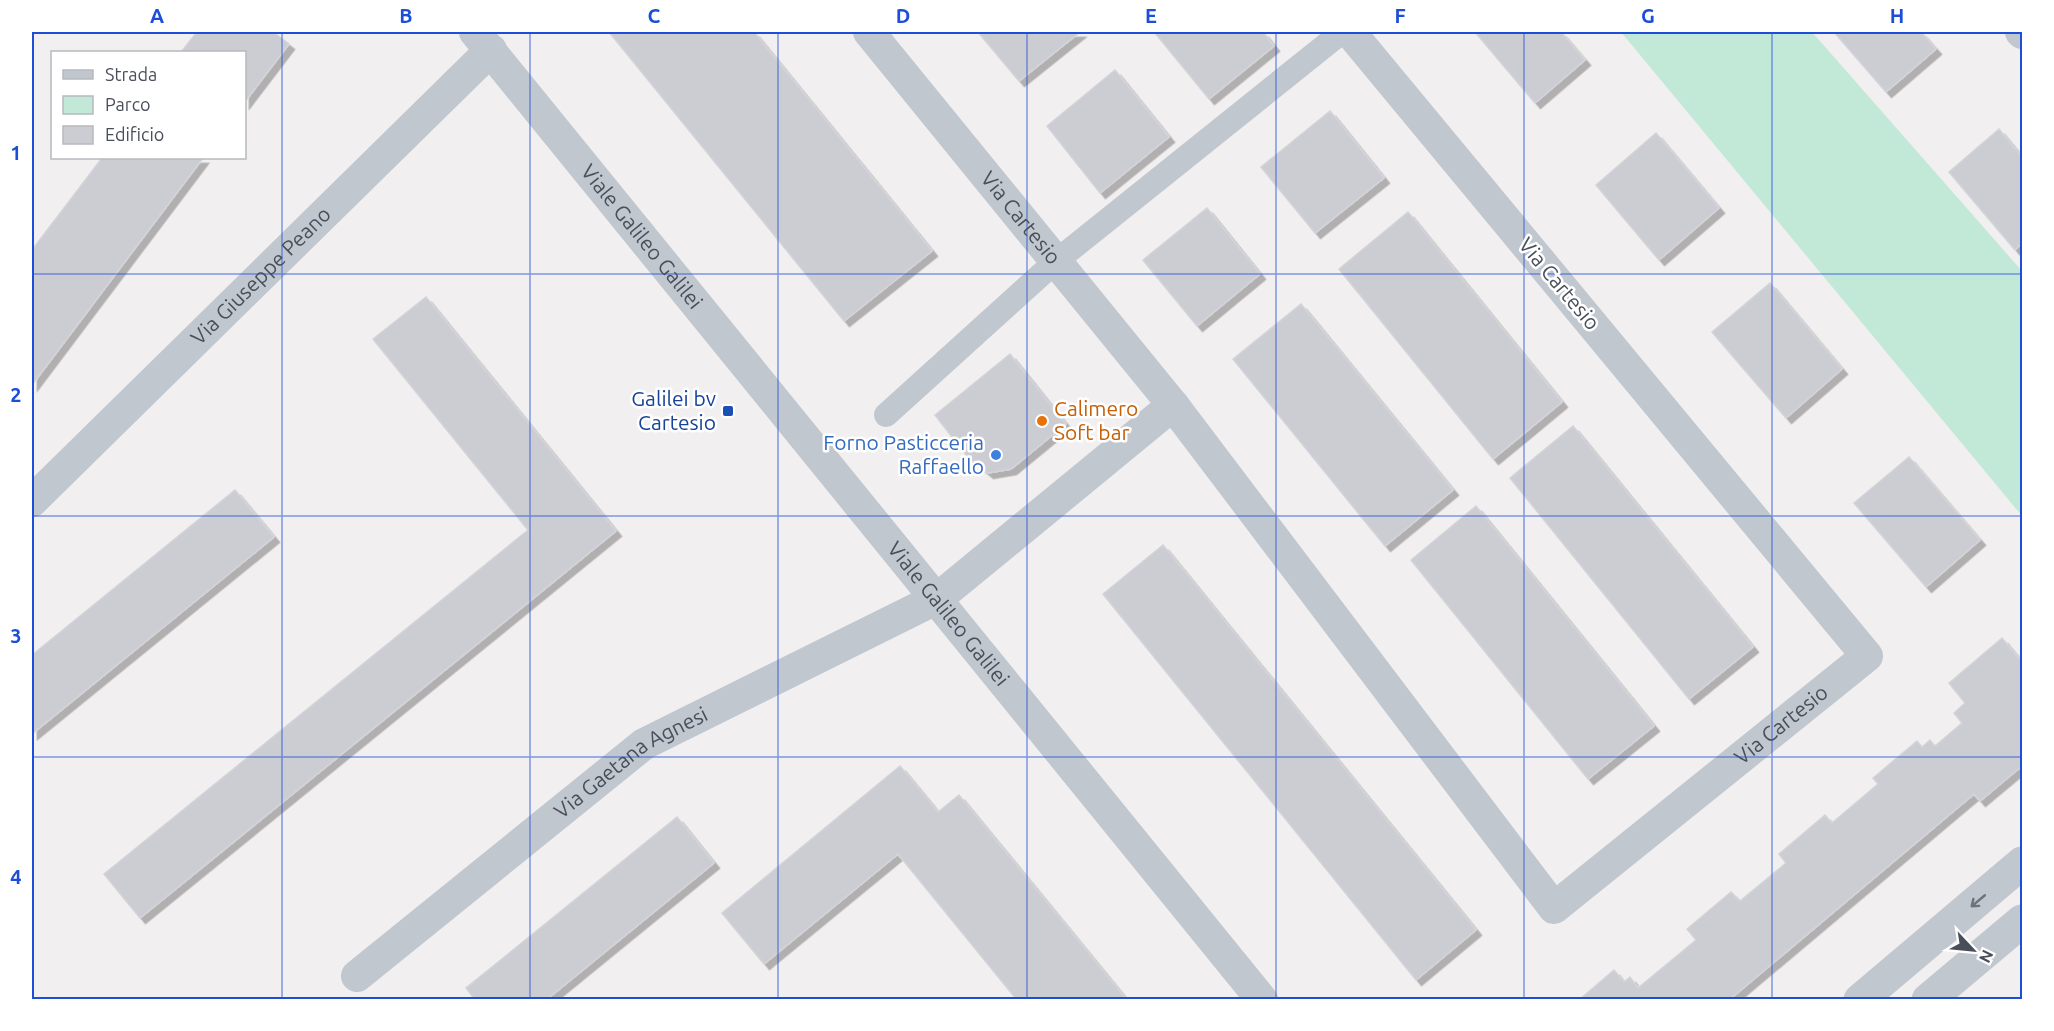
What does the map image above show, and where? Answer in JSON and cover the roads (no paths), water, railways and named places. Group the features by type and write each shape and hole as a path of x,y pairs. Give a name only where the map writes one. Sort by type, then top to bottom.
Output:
{"street":[{"name":"Via Cartesio","path":"869,32 1173,405 1554,908 1867,656 1350,32"},
{"path":"886,415 1055,262 1342,32"},
{"name":"Via Giuseppe Peano","path":"32,501 483,41"},
{"name":"Viale Galileo Galilei","path":"483,41 1262,999"},
{"path":"938,598 1173,405"},
{"name":"Via Gaetana Agnesi","path":"357,976 644,744 938,598"},
{"path":"1860,999 2022,863"},
{"path":"1928,999 2022,921"}],"place":[{"name":"Galilei bv Cartesio","path":"728,411"},
{"name":"Calimero Soft bar","path":"1042,421"},
{"name":"Forno Pasticceria Raffaello","path":"996,455"}]}
